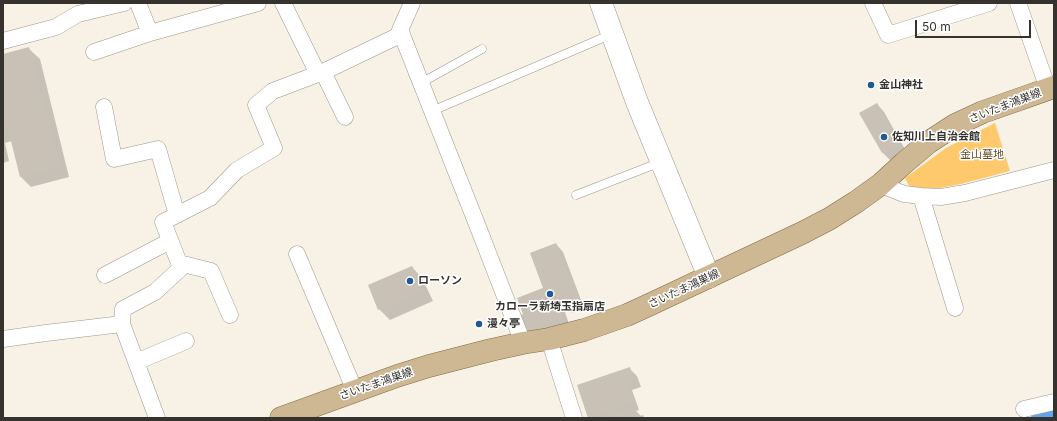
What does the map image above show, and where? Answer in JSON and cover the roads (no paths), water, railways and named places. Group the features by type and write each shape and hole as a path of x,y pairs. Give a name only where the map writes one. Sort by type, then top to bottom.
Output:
{"main road":[{"name":"さいたま鴻巣線","path":"281,418 429,366 464,356 523,343 549,340 627,315 829,219 881,184 929,142 955,125 983,112 1051,88"}],"street":[{"path":"3,41 56,27 78,14 124,3"},
{"path":"138,3 150,34"},
{"path":"94,52 150,34 258,3"},
{"path":"283,3 345,117"},
{"path":"412,3 400,30 523,343"},
{"path":"601,3 637,102 709,277"},
{"path":"873,3 888,35 989,3"},
{"path":"1018,3 1051,88"},
{"path":"157,418 122,324 123,309 155,292 181,268 163,222 210,198 237,170 274,148 256,105 273,91 321,73 402,34"},
{"path":"104,107 114,159 158,149 177,215"},
{"path":"881,184 904,194 941,197 965,193 1054,170"},
{"path":"921,196 955,308"},
{"path":"105,275 170,241"},
{"path":"297,254 355,391"},
{"path":"179,263 211,271 230,315"},
{"path":"3,339 122,324"},
{"path":"549,340 574,418"},
{"path":"136,362 186,341"},
{"path":"1024,409 1054,402"}],"lane":[{"path":"432,111 612,34"},
{"path":"421,83 482,49"},
{"path":"576,195 662,162"}],"waterway":[{"path":"1045,418 1054,416"}],"place":[{"name":"金山神社","path":"871,85"},
{"name":"佐知川上自治会館","path":"884,137"},
{"name":"ローソン","path":"410,281"},
{"name":"カローラ新埼玉指扇店","path":"550,294"},
{"name":"漫々亭","path":"479,324"}],"park label":[{"name":"金山墓地","path":"982,155"}]}
